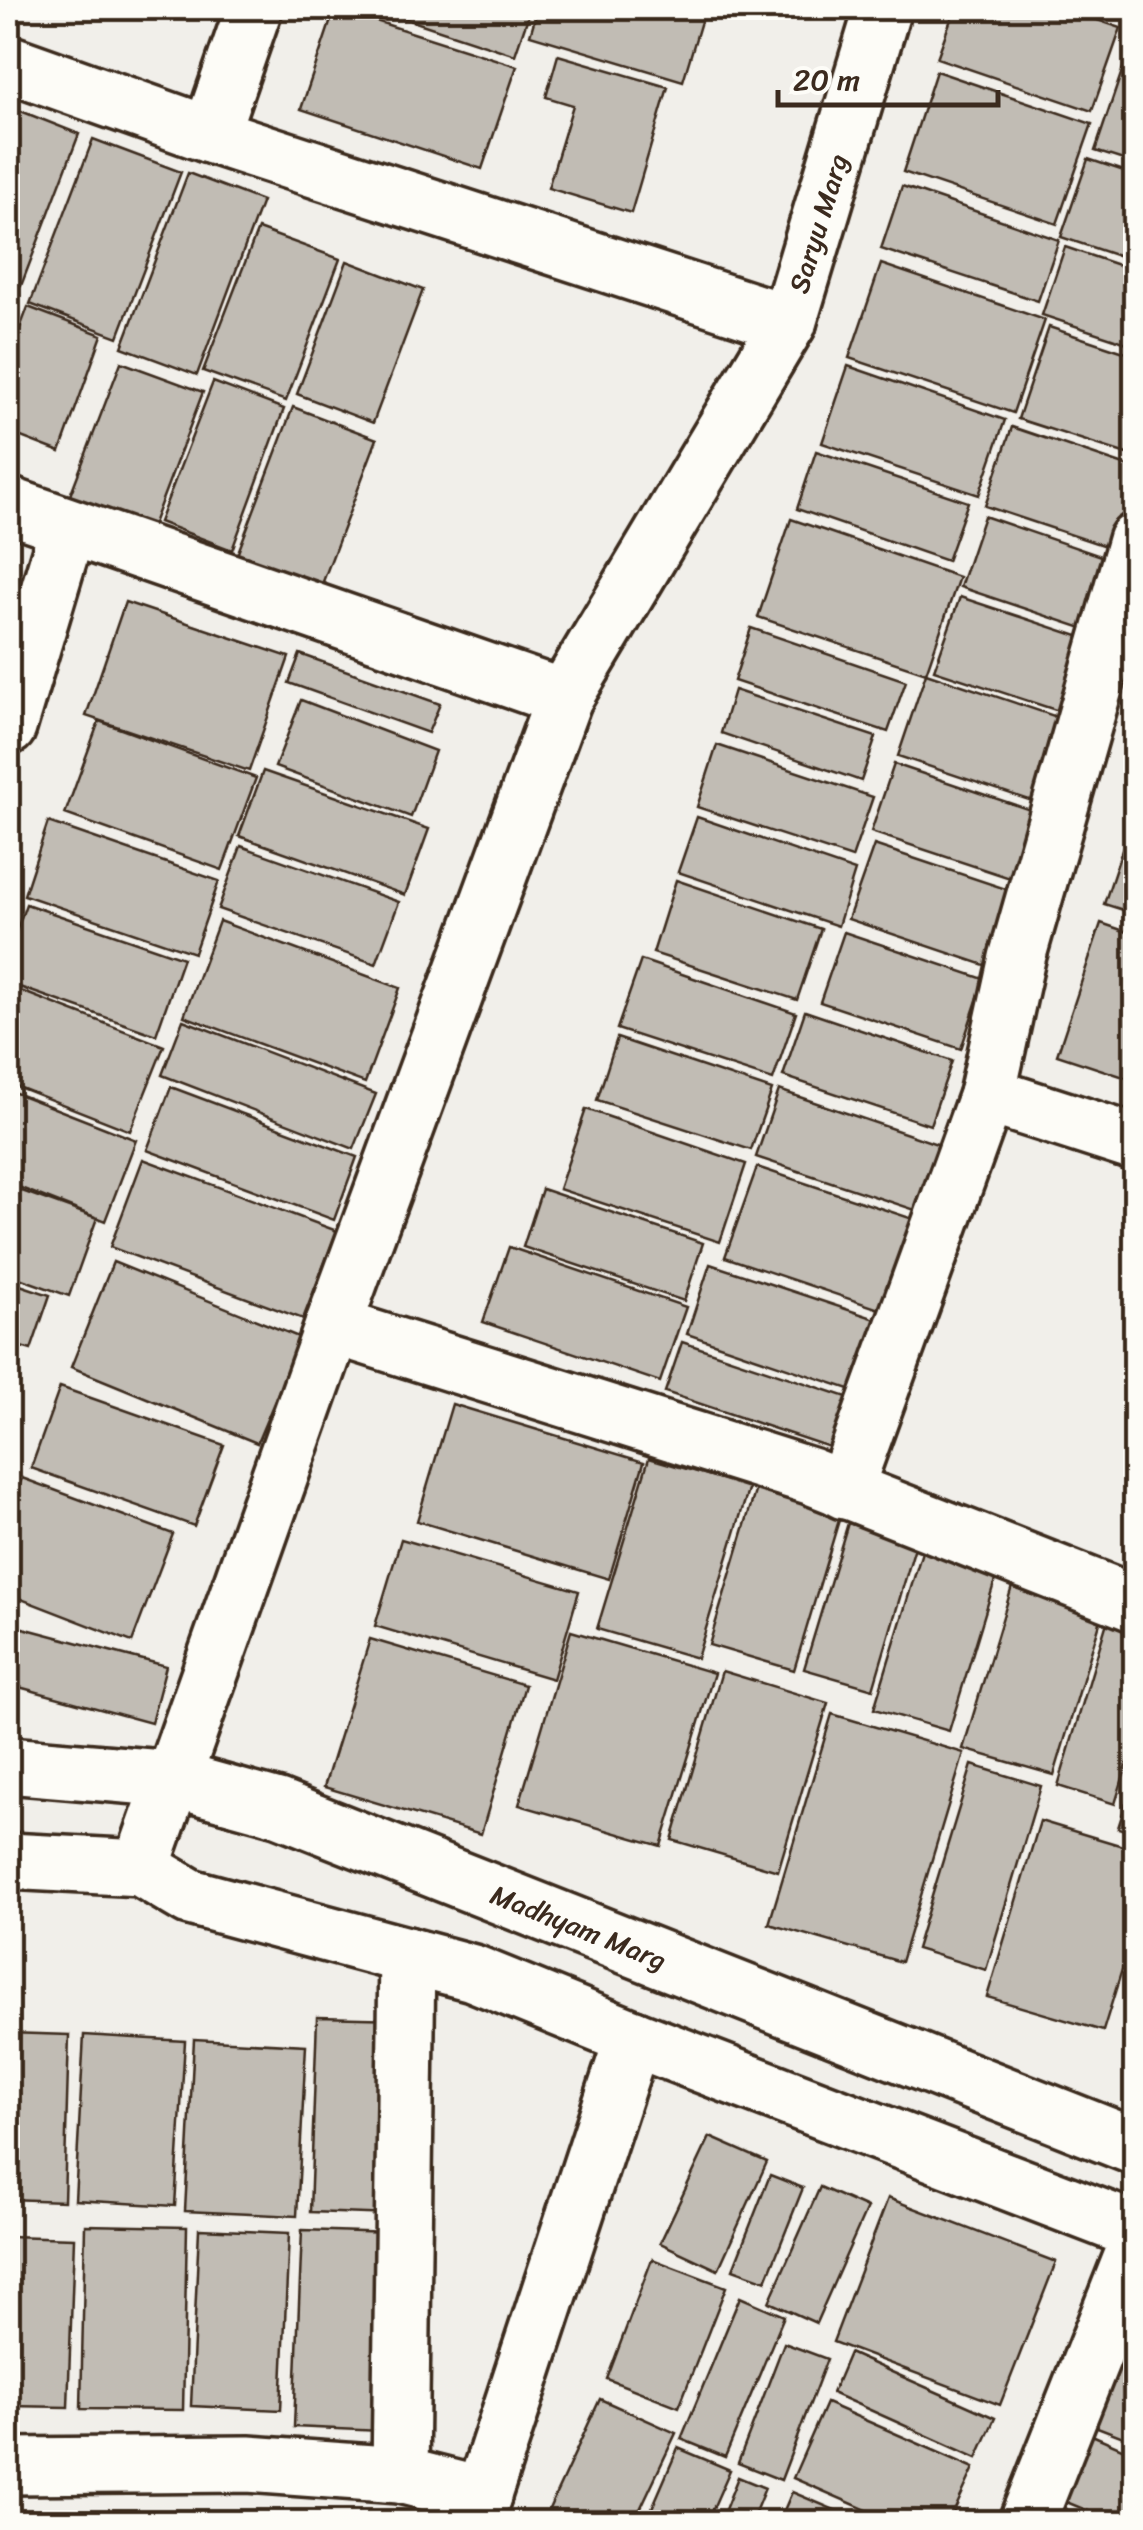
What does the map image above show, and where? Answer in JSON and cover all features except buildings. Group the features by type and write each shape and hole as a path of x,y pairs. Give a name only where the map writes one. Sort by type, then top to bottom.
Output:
{"street":[{"path":"210,135 254,8"},
{"name":"Saryu Marg","path":"141,1868 564,698 788,323 884,8"},
{"path":"8,63 210,135 788,323"},
{"path":"8,506 564,698"},
{"path":"8,727 68,527"},
{"path":"844,1490 986,1095 1017,958 1136,542"},
{"path":"986,1095 1136,1143"},
{"path":"334,1326 810,1476 1136,1604"},
{"name":"Madhyam Marg","path":"8,1765 173,1779 278,1808 1136,2146"},
{"path":"8,1861 141,1868 190,1897 473,1972 633,2038 1136,2231"},
{"path":"400,2475 407,1955"},
{"path":"8,2466 248,2464 400,2475 478,2509 633,2038"},
{"path":"1027,2522 1136,2247"}]}
